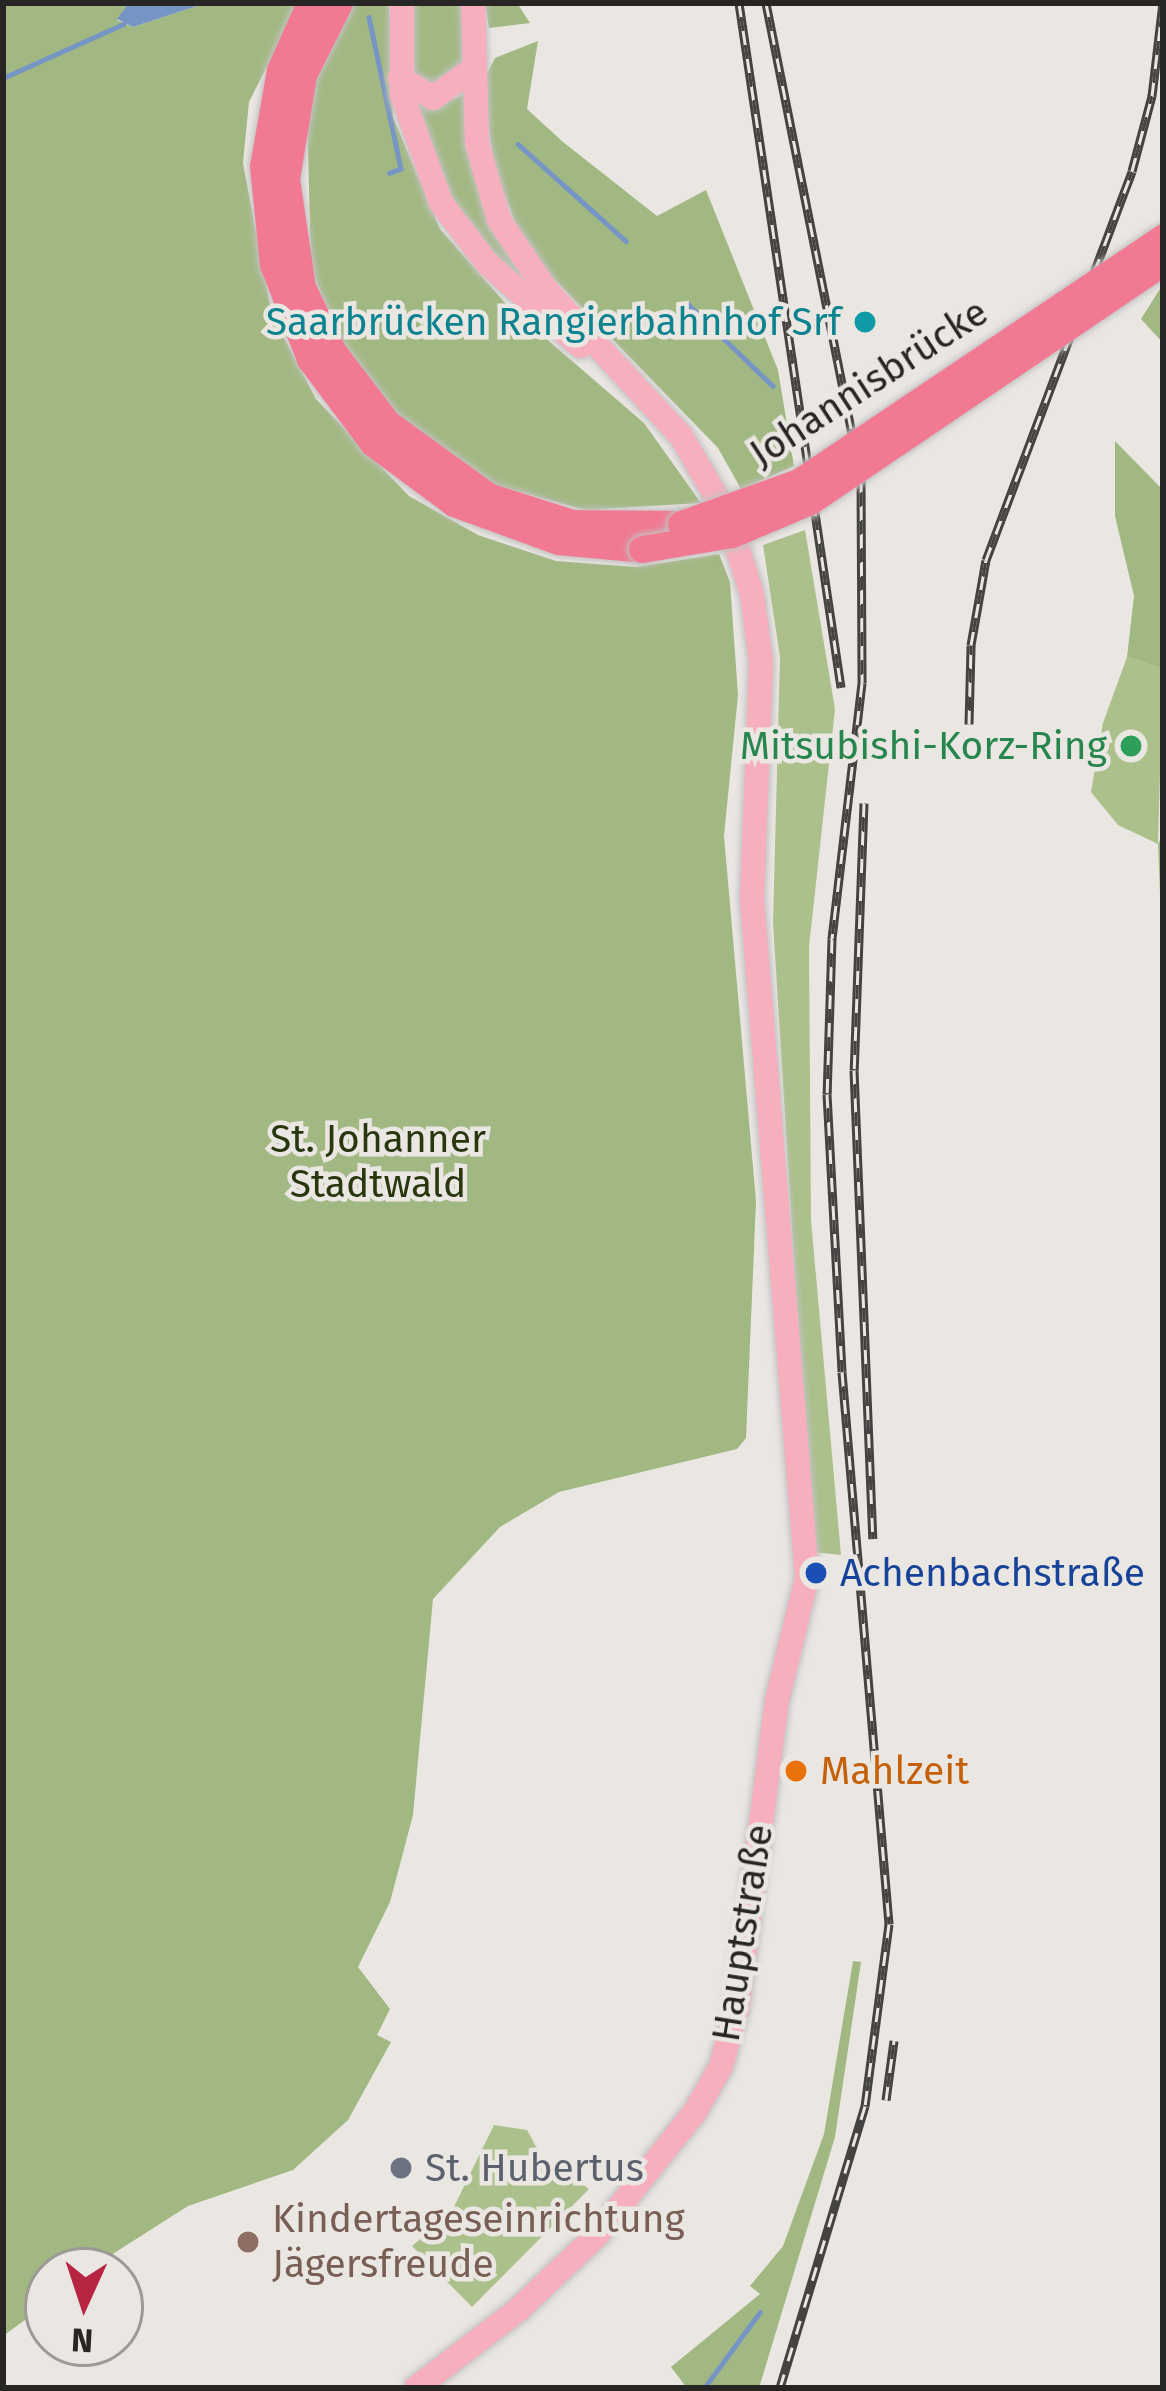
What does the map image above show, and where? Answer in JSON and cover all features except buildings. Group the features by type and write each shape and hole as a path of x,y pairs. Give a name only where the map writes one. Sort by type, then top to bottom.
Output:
{"highway":[{"name":"Johannisbrücke","path":"310,3 280,70 263,166 273,265 310,359 373,442 454,502 558,542 642,549 732,534 810,501 1163,262"},
{"name":"Johannisbrücke","path":"339,3 303,75 287,142 287,217 316,322 365,398 428,460 518,508 594,526 694,522 800,482 1163,237"}],"main road":[{"path":"402,3 400,78 415,144 454,223 529,302 622,374"},
{"path":"473,3 470,70 477,142 499,220 536,278 622,374"},
{"path":"400,78 433,98 470,70"},
{"name":"Hauptstraße","path":"416,2388 580,2253 629,2201 710,2089 737,2008 791,1641 800,1547 752,899 761,662 752,594 708,479 622,374"}],"green space":[{"name":"St. Johanner Stadtwald","path":"3,3 129,3 117,20 133,27 206,3 299,3 249,102 243,163 272,315 316,399 409,496 478,535 556,561 636,567 719,554 730,582 738,695 724,836 756,1201 746,1438 737,1449 559,1492 500,1527 433,1599 413,1815 390,1902 358,1967 390,2009 377,2035 391,2042 348,2120 293,2170 188,2206 124,2247 24,2247 24,2321 3,2336"},
{"path":"354,3 389,3 393,117 440,229 507,305 644,423 701,503 585,510 485,482 406,426 339,341 311,267 307,111 322,61"},
{"path":"411,3 465,3 462,65 432,89 410,74"},
{"path":"485,3 517,3 530,23 489,28"},
{"path":"538,41 527,109 563,142 657,216 706,190 778,370 794,466 741,489 718,448 552,277 519,232 494,167 483,81 495,58"},
{"path":"464,94 474,169 557,313 496,262 448,198 413,101 445,103"},
{"path":"1163,284 1163,343 1141,319"},
{"path":"1115,441 1163,490 1163,669 1127,657 1134,596 1115,516"},
{"path":"805,530 835,709 809,947 811,1220 841,1555 812,1552 773,922 780,657 763,545"},
{"name":"Mitsubishi-Korz-Ring","path":"1127,657 1163,669 1158,844 1118,825 1091,792 1103,723"},
{"path":"1163,834 1163,968 1158,844"},
{"path":"853,1961 861,1962 835,2137 759,2388 687,2388 671,2367 760,2294 750,2286 783,2246 824,2134"},
{"path":"494,2125 527,2130 540,2154 589,2189 472,2307 412,2246 450,2215"}],"water":[{"path":"129,3 206,3 133,27 117,19"}],"waterway":[{"path":"369,17 401,169 390,173"},
{"path":"3,78 123,24"},
{"path":"518,144 626,241"},
{"path":"688,304 773,386"},
{"path":"704,2388 760,2312"}],"railway":[{"path":"739,3 841,687"},
{"path":"766,3 861,478 862,683 832,939 827,1094 842,1372 889,1924 865,2106 780,2388"},
{"path":"969,724 971,645 986,560 1132,171 1152,96 1163,3"},
{"path":"864,803 854,1070 873,1539"},
{"path":"886,2100 894,2041"}],"place":[{"name":"Saarbrücken Rangierbahnhof Srf","path":"865,322"},
{"name":"Mitsubishi-Korz-Ring","path":"1131,746"},
{"name":"Achenbachstraße","path":"816,1573"},
{"name":"Mahlzeit","path":"796,1771"},
{"name":"St. Hubertus","path":"401,2168"},
{"name":"Kindertageseinrichtung Jägersfreude","path":"248,2242"}]}
